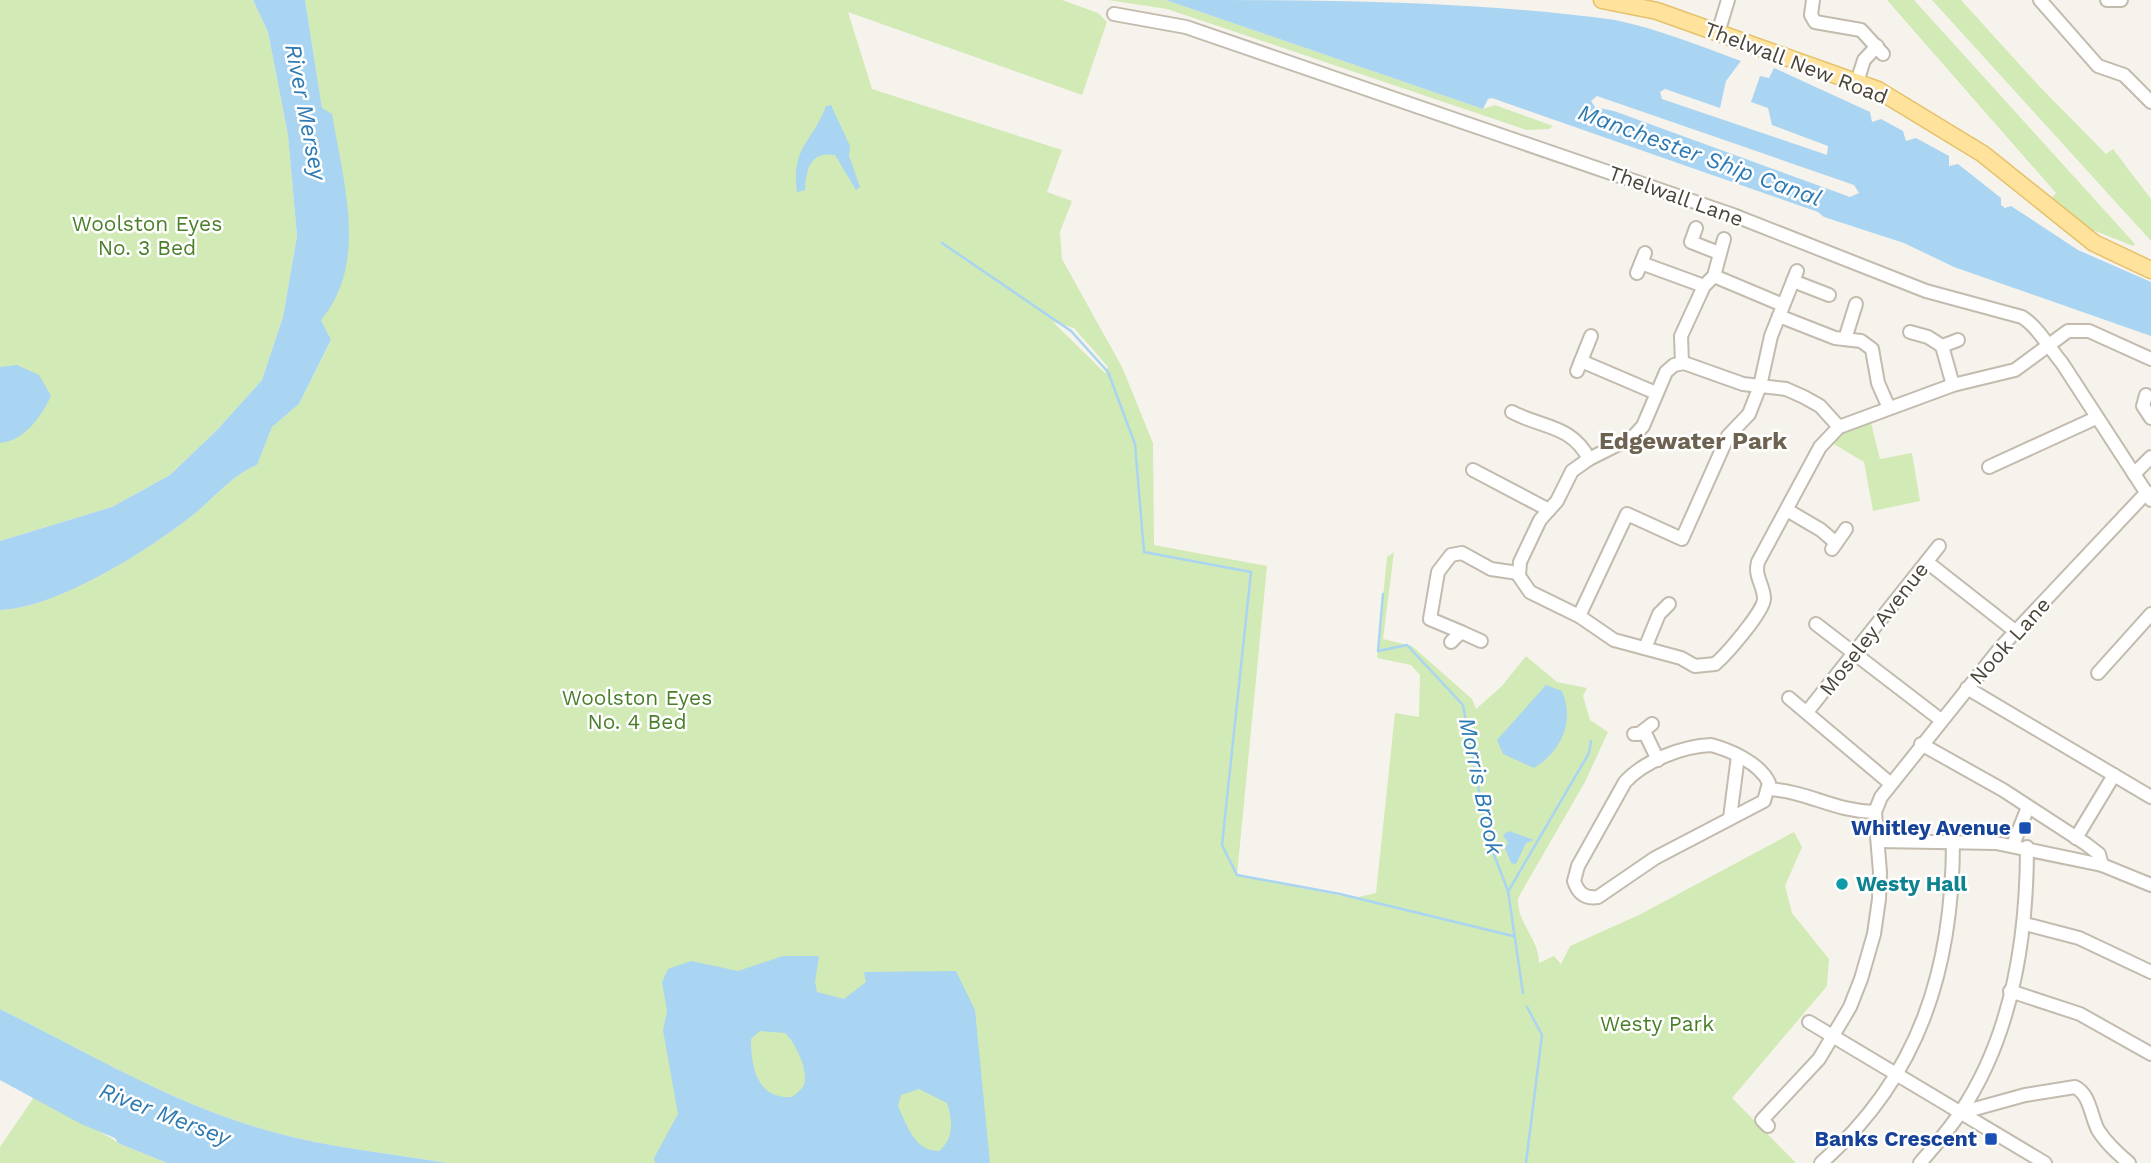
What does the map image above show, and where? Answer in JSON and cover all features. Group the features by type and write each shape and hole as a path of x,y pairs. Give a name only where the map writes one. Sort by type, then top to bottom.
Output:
{"main road":[{"name":"Thelwall New Road","path":"1602,0 1657,11 1857,82 1897,100 1983,154 2094,243 2151,270"}],"street":[{"path":"1718,33 1728,0"},
{"path":"1813,0 1811,15 1815,22 1831,27 1854,27 1880,50 1864,60 1857,82"},
{"path":"2040,0 2098,66 2121,73 2148,94"},
{"path":"2107,0 2121,0"},
{"name":"Thelwall Lane","path":"1114,14 1186,27 1733,215 1916,287 2017,315 2035,327 2046,347 2068,371 2149,496"},
{"path":"1696,228 1691,242 1718,253"},
{"path":"1682,363 1681,336 1704,286 1714,276 1718,253 1724,239"},
{"path":"1641,263 1704,286"},
{"path":"1714,276 1781,310 1845,339 1861,341 1872,349 1878,383 1889,408"},
{"path":"1579,616 1627,514 1682,540 1728,436 1749,414 1760,386 1766,351 1795,276 1829,295"},
{"path":"1845,339 1856,304"},
{"path":"1839,427 1820,406 1786,389 1743,384 1682,363 1674,365 1666,372 1643,426 1633,438 1589,458 1572,471 1557,501 1535,532 1518,573 1522,584 1530,592 1579,616 1614,640 1702,667 1721,660 1763,606 1764,595 1756,570 1758,562 1821,447 1839,427 1953,385 2015,370 2061,334 2082,330 2151,359"},
{"path":"1910,332 1928,337 1942,346 1953,385"},
{"path":"1591,336 1579,366 1656,393"},
{"path":"1942,346 1958,340"},
{"path":"2146,395 2143,406 2151,418"},
{"path":"1512,412 1561,428 1575,437 1589,458"},
{"path":"1989,467 2096,418"},
{"path":"2134,474 2151,457"},
{"path":"1474,470 1549,510"},
{"name":"Nook Lane","path":"1875,812 1881,797 1921,744 2015,631 2149,496"},
{"path":"1787,510 1821,530 1833,547 1846,529"},
{"name":"Moseley Avenue","path":"1807,712 1940,546"},
{"path":"1481,641 1430,619 1442,562 1451,555 1462,553 1492,569 1518,573"},
{"path":"1927,562 2015,631"},
{"path":"1645,648 1659,614 1669,604"},
{"path":"2099,674 2151,614"},
{"path":"1816,624 1941,720"},
{"path":"1451,642 1461,632"},
{"path":"1967,688 2151,797"},
{"path":"1789,698 1891,783"},
{"path":"1644,730 1658,761"},
{"path":"1921,744 2076,838 2099,854 2102,864"},
{"path":"1693,746 1711,746 1738,756 1762,772 1769,783 1764,801 1655,858 1598,897 1591,898 1580,893 1574,881 1578,866 1625,782 1636,772 1693,746"},
{"path":"1730,818 1738,756"},
{"path":"2076,838 2114,775"},
{"path":"1768,1126 1762,1120 1819,1059 1834,1037 1856,993 1874,934 1880,872 1875,812 1847,811 1793,791 1769,789"},
{"path":"2013,845 2028,807"},
{"path":"1878,841 1953,840 2027,847 2102,864 2149,880"},
{"path":"1821,1163 1860,1123 1896,1075 1920,1028 1943,960 1952,898 1953,840"},
{"path":"1920,1163 1960,1113 1990,1053 2010,991 2025,924 2027,847"},
{"path":"2025,924 2079,938 2151,972"},
{"path":"2010,991 2080,1014 2151,1054"},
{"path":"1809,1023 2045,1163"},
{"path":"1960,1113 2025,1094 2075,1087 2084,1094 2098,1130 2113,1150 2129,1163"}],"green space":[{"name":"Woolston Eyes No. 3 Bed","path":"0,0 253,0 268,32 288,135 297,236 283,317 262,380 217,430 170,475 112,507 0,541"},
{"name":"Woolston Eyes No. 4 Bed","path":"305,0 1062,0 1098,13 1107,22 1082,95 848,12 872,89 1062,150 1047,192 1072,201 1060,232 1062,259 1122,367 1153,443 1154,545 1267,566 1237,875 1377,903 1358,897 1376,893 1395,713 1419,717 1420,675 1411,665 1377,658 1387,557 1394,552 1383,639 1412,646 1472,699 1476,709 1502,686 1526,656 1557,682 1587,688 1583,696 1590,720 1608,732 1585,782 1518,898 1521,916 1536,946 1539,963 1554,956 1561,964 1570,946 1641,914 1794,832 1802,847 1785,886 1792,913 1829,959 1827,986 1732,1098 1796,1163 447,1163 316,1142 237,1121 167,1093 0,1009 0,610 23,607 75,588 153,544 194,514 232,480 257,465 272,427 299,404 331,341 321,320 322,108","holes":["1053,322 1074,328 1108,367 1105,373"]},
{"path":"1108,0 1166,0 1483,109 1495,105 1553,126 1549,129 1527,130 1167,9"},
{"path":"1887,0 1914,0 2135,244 2133,246 2083,226 2049,202 2056,193"},
{"path":"1932,0 1961,0 2040,87 2106,154 2113,149 2151,199 2151,241"},
{"path":"1869,415 1880,459 1912,453 1920,501 1873,511 1864,462 1827,440"},
{"path":"34,1097 118,1143 167,1163 0,1163 0,1147"}],"water":[{"name":"River Mersey","path":"253,0 305,0 322,108 332,114 349,221 345,273 336,298 321,320 331,340 299,404 272,427 257,465 232,480 201,508 153,544 102,575 48,599 23,607 0,610 0,541 112,507 170,475 217,430 262,380 283,317 297,236 288,135 268,32"},
{"name":"Manchester Ship Canal","path":"1166,0 1448,5 1615,20 1679,38 1741,61 1726,81 1720,108 1665,89 1660,92 1662,99 1827,155 1828,146 1772,125 1768,108 1751,102 1760,76 1769,78 1774,68 1870,112 1872,122 1881,119 1903,131 1906,141 1916,138 1949,156 1949,166 1958,164 2001,198 2001,205 2005,208 2011,206 2078,250 2151,282 2151,336 1954,267 1904,243 1492,98 1488,99 1483,109","holes":["1597,96 1854,185 1859,193 1850,197 1614,111 1595,107 1591,101"]},
{"path":"831,105 850,146 849,156 860,187 856,190 835,155 827,154 811,163 805,190 797,192 797,164 800,154 826,106"},
{"path":"17,365 39,375 51,396 31,427 17,438 0,443 0,367"},
{"path":"1546,685 1562,691 1566,703 1566,725 1552,753 1534,768 1503,754 1497,740"},
{"path":"1509,831 1534,840 1526,843 1516,864 1511,863 1505,848 1508,843 1503,835"},
{"path":"783,956 819,956 815,982 817,992 844,999 866,982 864,972 956,971 975,1010 990,1163 655,1163 654,1158 678,1114 663,1030 667,1011 662,982 668,969 691,961 738,971","holes":["760,1031 785,1033 797,1049 805,1079 803,1087 792,1097 771,1093 758,1080 752,1061 751,1039","919,1089 947,1103 951,1129 947,1141 939,1151 930,1150 917,1142 898,1106 901,1095"]},
{"name":"River Mersey","path":"0,1009 167,1093 237,1121 316,1142 447,1163 167,1163 118,1143 115,1138 81,1124 0,1080"}],"waterway":[{"path":"942,243 1071,331 1108,372 1135,444 1144,552 1251,572 1222,845 1237,875 1340,894 1513,936"},
{"name":"Morris Brook","path":"1383,594 1378,651 1407,645 1463,705 1488,839 1508,891 1523,993"},
{"path":"1509,890 1589,753 1591,741"},
{"name":"Morris Brook","path":"1526,1163 1542,1035 1527,1007"}],"place":[{"name":"Whitley Avenue","path":"2025,828"},
{"name":"Westy Hall","path":"1842,884"},
{"name":"Banks Crescent","path":"1991,1139"}],"district":[{"name":"Edgewater Park","path":"1693,441"}],"park label":[{"name":"Westy Park","path":"1657,1024"}]}
